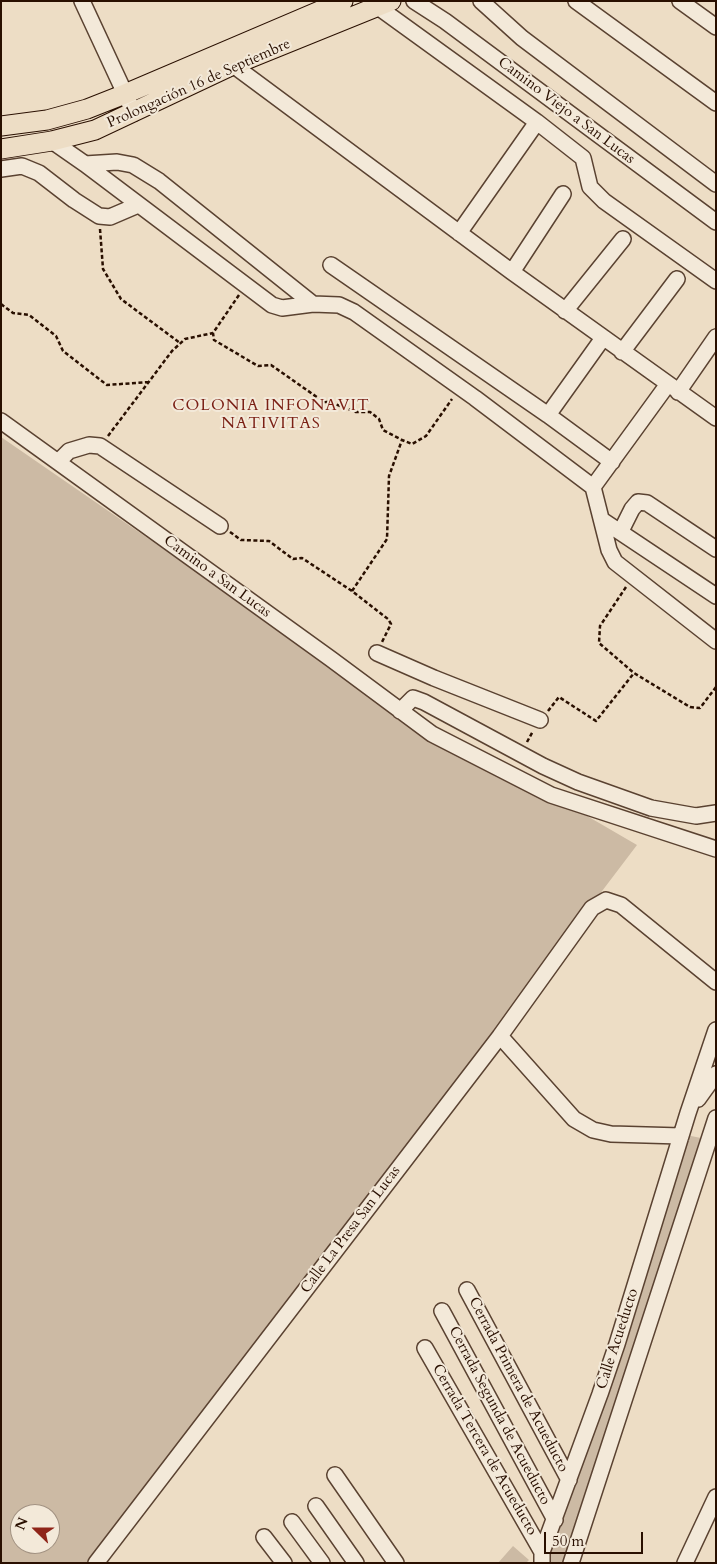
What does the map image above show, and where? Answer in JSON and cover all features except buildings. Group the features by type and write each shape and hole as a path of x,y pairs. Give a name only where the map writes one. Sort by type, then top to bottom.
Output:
{"main road":[{"name":"Prolongación 16 de Septiembre","path":"1,126 48,120 87,109 343,1"},
{"name":"Prolongación 16 de Septiembre","path":"1,149 52,141 95,130 233,65 385,4"}],"street":[{"path":"82,1 134,113"},
{"name":"Camino Viejo a San Lucas","path":"414,1 445,21 716,222"},
{"path":"482,1 522,38 716,184"},
{"path":"576,1 716,103"},
{"path":"680,1 716,27"},
{"path":"385,4 583,158 590,187 604,201 716,281"},
{"path":"233,65 565,311 716,418"},
{"path":"459,233 537,122"},
{"path":"52,141 86,164 272,305 282,308 313,304 339,305 354,312 460,387 593,487 609,550 615,562 716,641"},
{"path":"86,164 117,162 133,165 159,181 313,304"},
{"path":"1,169 22,166 39,173 74,200 99,216 110,217 138,205"},
{"path":"512,272 564,194"},
{"path":"565,311 622,239"},
{"path":"331,265 548,415 612,462"},
{"path":"622,352 678,278"},
{"path":"593,487 716,337"},
{"path":"548,415 603,338"},
{"name":"Camino a San Lucas","path":"1,421 432,734 550,795 716,850"},
{"path":"58,462 69,451 89,445 100,446 220,526"},
{"path":"621,531 632,509 638,502 648,503 716,550"},
{"path":"602,520 716,596"},
{"path":"378,653 434,678 540,720"},
{"path":"400,711 434,678"},
{"path":"413,698 424,702 535,762 578,782 652,808 696,816 716,813"},
{"name":"Calle La Presa San Lucas","path":"96,1563 500,1036 592,908 606,900 621,905 716,982"},
{"name":"Calle Acueducto","path":"542,1558 614,1352 684,1125 716,1030"},
{"path":"500,1036 574,1119 593,1130 610,1134 684,1125 714,1124"},
{"name":"Calle Acueducto","path":"684,1125 716,1074"},
{"name":"Calle Acueducto","path":"571,1563 714,1124"},
{"name":"Cerrada Primera de Acueducto","path":"467,1290 569,1480"},
{"name":"Cerrada Segunda de Acueducto","path":"442,1311 555,1520"},
{"name":"Cerrada Tercera de Acueducto","path":"425,1348 542,1558"},
{"path":"335,1475 396,1563"},
{"path":"685,1563 716,1497"},
{"path":"316,1506 356,1563"},
{"path":"292,1522 322,1563"},
{"path":"264,1537 284,1563"}],"path":[{"path":"99,216 104,269 121,300 180,343"},
{"path":"100,446 172,351 185,339 213,333 246,286"},
{"path":"1,304 13,313 29,315 36,320 56,336 63,351 107,385 149,382"},
{"path":"213,333 214,340 258,366 271,365 324,402 330,402 356,412 370,412 379,419 383,430 412,444 426,436 460,387"},
{"path":"352,591 387,539 389,476 402,440"},
{"path":"220,526 241,540 269,540 292,559 302,558 352,591 388,620 390,624 378,653"},
{"path":"633,577 600,626 599,643 634,673 690,707 700,708 716,688"},
{"path":"540,720 559,697 596,721 634,673"}],"shaded area":[{"path":"1,437 432,734 551,795 637,845 92,1563 1,1563"},
{"path":"686,1135 706,1139 568,1557 564,1563 548,1563 550,1552 623,1354"},
{"path":"513,1546 529,1560 526,1563 498,1563"}],"district":[{"name":"COLONIA INFONAVIT NATIVITAS","path":"271,415"}]}
